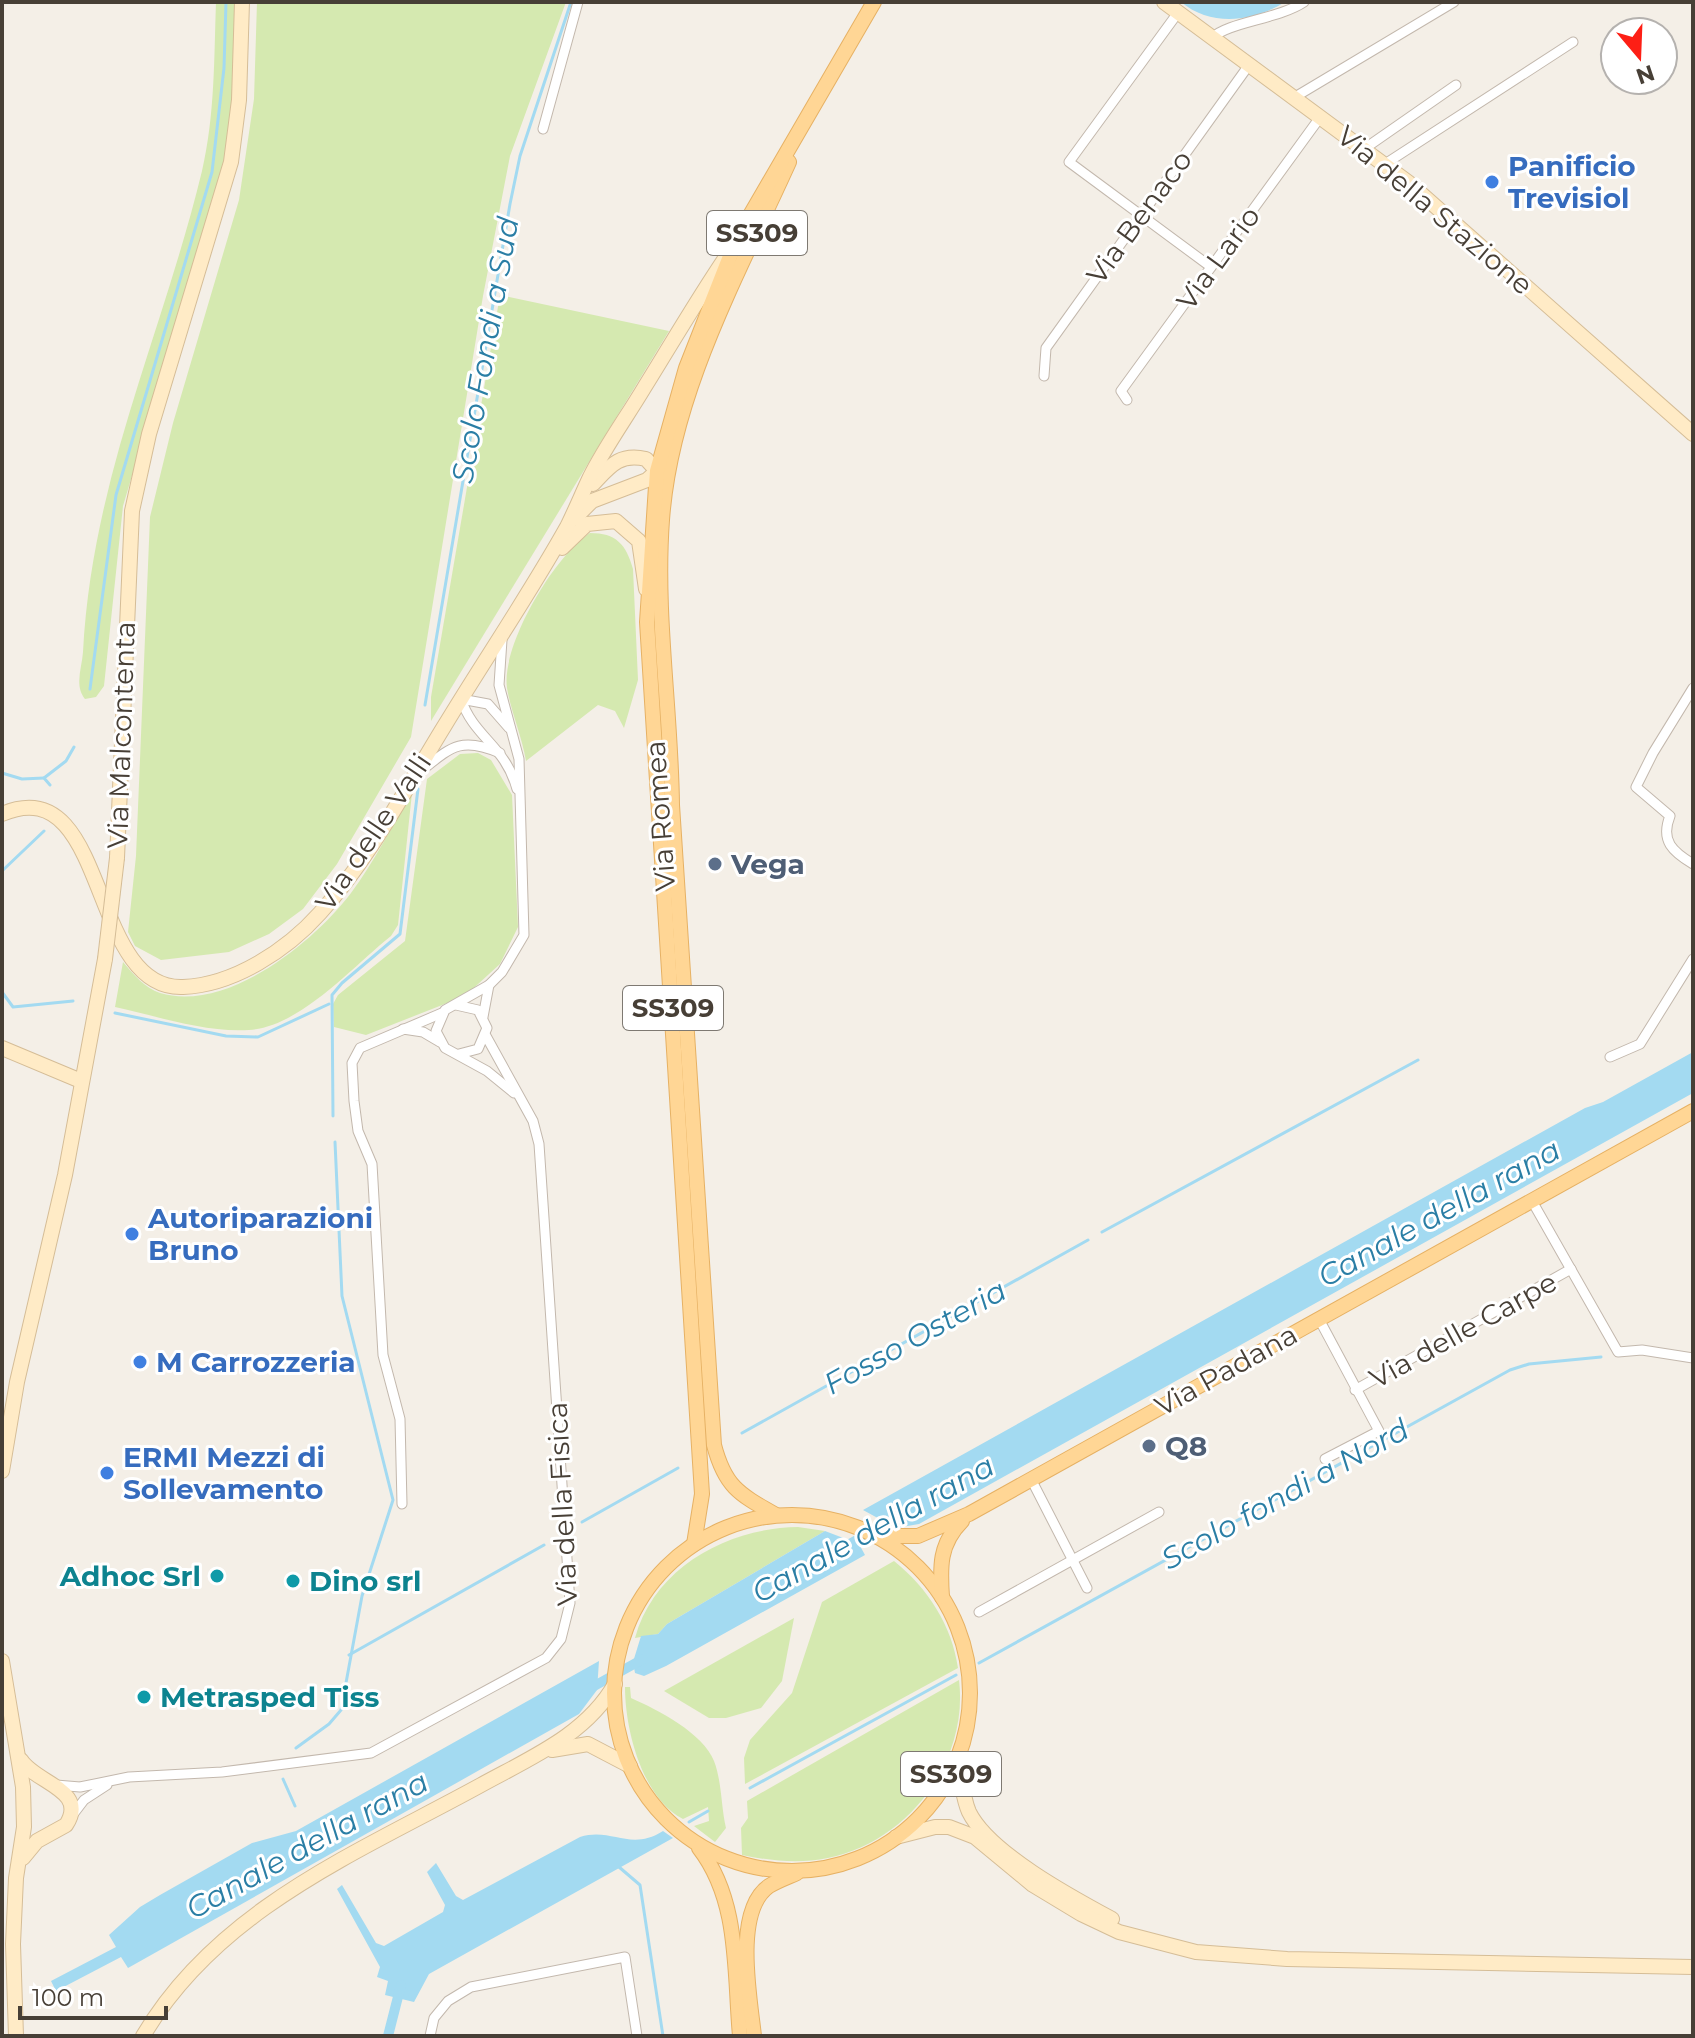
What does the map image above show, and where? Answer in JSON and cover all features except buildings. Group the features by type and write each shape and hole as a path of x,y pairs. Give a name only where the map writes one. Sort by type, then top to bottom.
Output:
{"main road":[{"name":"Via Romea","path":"694,1544 702,1494 647,596 662,472 675,399 737,240 874,2"},
{"name":"Via Romea","path":"776,1515 732,1488 720,1466 714,1445 672,805 671,735 662,647 662,472 706,348 807,118"},
{"name":"Via Padana","path":"878,1536 918,1536 969,1514 1693,1111"},
{"path":"942,1598 941,1556 946,1540 969,1514"},
{"name":"SS309","path":"740,2036 724,1893 714,1867 694,1841 651,1800 630,1766 618,1726 615,1684 620,1648 633,1613 653,1582 694,1544 733,1525 776,1515 808,1515 839,1520 878,1536 920,1568 942,1598 959,1633 969,1677 968,1720 959,1757 932,1803 896,1837 849,1861 802,1870 769,1886 758,1898 750,1917 747,1937 754,2036"},
{"name":"SS309","path":"694,1841 743,1865 802,1870"}],"street":[{"name":"Via Malcontenta","path":"2,1471 17,1382 65,1175 105,959 117,858 132,511 149,434 231,162 239,100 242,2"},
{"path":"543,129 578,2"},
{"name":"Via della Stazione","path":"1164,2 1385,164 1693,434"},
{"path":"1212,38 1228,28 1276,16 1304,2"},
{"path":"1295,97 1454,2"},
{"path":"1177,14 1069,162 1211,267"},
{"path":"1385,164 1573,42"},
{"name":"Via Benaco","path":"1044,376 1046,348 1249,65"},
{"path":"1364,149 1456,85"},
{"name":"Via Lario","path":"1127,400 1121,391 1321,116"},
{"name":"Via delle Valli","path":"2,814 33,809 64,823 75,837 130,959 147,978 164,986 184,987 240,971 287,943 320,914 349,878 568,525 602,457 737,240"},
{"name":"Via delle Valli","path":"568,525 592,501 662,472 646,459 624,457 609,465 581,496"},
{"name":"Via delle Valli","path":"533,582 566,541 587,524 616,521 639,541 647,596"},
{"name":"Via della Fisica","path":"402,1504 400,1419 383,1355 372,1164 358,1131 352,1063 360,1048 442,1013 489,985 512,961 524,935 517,747 499,685 503,630"},
{"path":"1693,688 1636,787 1670,816 1665,829 1669,845 1693,864"},
{"name":"Via della Fisica","path":"517,747 496,711 481,701 461,699 473,726 503,754 519,796"},
{"path":"412,777 460,744 481,745 503,754"},
{"path":"1610,1057 1640,1044 1693,959"},
{"name":"Via della Fisica","path":"50,1784 80,1787 129,1777 222,1772 371,1753 535,1666 561,1639 570,1603 539,1144 533,1121 486,1036 483,1017 489,985"},
{"path":"456,1005 472,1006 483,1017"},
{"path":"440,1042 436,1027 442,1013"},
{"name":"Via della Fisica","path":"403,1029 423,1032 440,1042 487,1071 520,1098"},
{"path":"459,1054 478,1049 486,1036"},
{"path":"2,1048 81,1081"},
{"path":"1532,1201 1618,1352 1642,1350 1693,1358"},
{"name":"Via delle Carpe","path":"1355,1390 1571,1269"},
{"path":"1319,1319 1379,1431 1325,1459"},
{"path":"1031,1479 1087,1588"},
{"path":"979,1612 1159,1512"},
{"path":"2,1661 13,1741 22,1778 23,1819 16,1878 13,1957 16,2036"},
{"path":"143,2036 192,1968 250,1917 305,1882 540,1753 595,1715 615,1684"},
{"path":"13,1741 26,1768 69,1798 69,1821 27,1851 16,1878"},
{"path":"540,1753 588,1744 630,1766"},
{"path":"959,1757 969,1812 999,1845 1077,1900 1159,1943"},
{"name":"Via della Fisica","path":"69,1821 91,1794 129,1777"},
{"path":"22,1803 33,1788 50,1784"},
{"path":"23,1819 37,1832 55,1833"},
{"path":"896,1837 935,1827 949,1827 975,1837 1057,1900 1119,1932 1209,1954 1261,1958 1693,1967"},
{"path":"430,2036 434,2018 448,2001 471,1987 625,1957 637,2036"}],"green space":[{"path":"216,2 235,2 233,100 225,162 123,506 104,686 96,697 85,699 80,688 80,676 89,588 100,527 131,408 186,232 206,150 213,87"},
{"path":"257,2 566,2 510,156 483,296 411,737 337,864 303,909 269,934 229,952 161,960 135,946 128,932 136,856 150,517 173,423 239,200 254,99"},
{"path":"500,295 669,331 431,721 431,697"},
{"path":"590,533 607,535 619,542 633,569 638,680 624,728 615,711 598,705 526,761 507,688 512,649 546,581 561,561"},
{"path":"478,753 491,760 512,795 518,927 500,964 465,996 366,1035 334,1027 333,1004 338,995 405,941 427,779 460,754"},
{"path":"412,793 398,925 391,936 306,1007 268,1026 233,1030 199,1026 115,1007 123,962 155,991 186,996 213,993 240,983 292,951 315,932 351,893"},
{"path":"798,1527 825,1531 667,1624 658,1634 635,1638 659,1590 698,1556 746,1535"},
{"path":"894,1561 918,1583 936,1609 950,1637 958,1668 745,1784 744,1758 750,1740 792,1693 822,1602"},
{"path":"794,1618 782,1681 761,1708 726,1718 709,1718 664,1691"},
{"path":"959,1680 960,1710 954,1740 943,1768 907,1816 884,1835 857,1849 828,1858 785,1861 742,1855 741,1828 748,1818 747,1801"},
{"path":"625,1687 630,1687 631,1698 690,1732 714,1761 726,1828 715,1842 694,1826 709,1821 708,1807 683,1819 669,1809 647,1779 628,1722"}],"water":[{"path":"1181,2 1285,2 1259,14 1232,19 1205,15"},
{"path":"1693,1052 1693,1093 919,1524 896,1528 863,1510 1585,1108 1603,1102"},
{"path":"825,1531 859,1544 865,1555 666,1666 644,1676 635,1673 633,1662 641,1636 658,1634 667,1624"},
{"path":"599,1661 597,1690 579,1714 128,1968 121,1957 56,1991 51,1981 116,1947 109,1935 140,1907 252,1843 296,1831"},
{"path":"663,1831 673,1838 429,1974 414,2002 385,1995 388,1981 377,1977 380,1967 337,1889 342,1885 376,1943 384,1946 443,1912 445,1905 427,1872 436,1863 456,1896 463,1900 580,1837 602,1835 641,1839"}],"waterway":[{"path":"90,689 116,495 212,172 224,68 226,2"},
{"name":"Scolo Fondi a Sud","path":"425,705 510,204 520,156 571,2"},
{"path":"50,785 44,778 66,761 74,747"},
{"path":"2,773 22,779 44,778"},
{"name":"Scolo Fondi a Sud","path":"333,1116 332,995 400,934 418,789"},
{"path":"2,871 44,831"},
{"path":"2,992 13,1007 73,1001"},
{"path":"115,1013 226,1036 258,1037 329,1004"},
{"name":"Fosso Osteria","path":"1102,1232 1418,1060"},
{"name":"Scolo Fondi a Sud","path":"296,1748 329,1724 341,1710 362,1596 393,1500 342,1296 335,1142"},
{"name":"Fosso Osteria","path":"742,1433 1088,1240"},
{"name":"Scolo fondi a Nord","path":"979,1663 1510,1370 1529,1364 1601,1357"},
{"name":"Fosso Osteria","path":"582,1522 678,1468"},
{"name":"Canale della rana","path":"846,1546 898,1517"},
{"name":"Fosso Osteria","path":"349,1655 544,1545"},
{"name":"Canale della rana","path":"587,1690 643,1659"},
{"name":"Scolo fondi a Nord","path":"750,1788 956,1675"},
{"name":"Scolo Fondi a Sud","path":"283,1779 295,1806"},
{"name":"Scolo fondi a Nord","path":"689,1822 708,1811"},
{"path":"619,1867 640,1885 663,2036"},
{"path":"388,2036 401,1985"}],"place":[{"name":"Panificio Trevisiol","path":"1492,182"},
{"name":"Vega","path":"715,864"},
{"name":"Autoriparazioni Bruno","path":"132,1234"},
{"name":"M Carrozzeria","path":"140,1362"},
{"name":"Q8","path":"1149,1446"},
{"name":"ERMI Mezzi di Sollevamento","path":"107,1473"},
{"name":"Adhoc Srl","path":"217,1576"},
{"name":"Dino srl","path":"293,1581"},
{"name":"Metrasped Tiss","path":"144,1697"}]}
